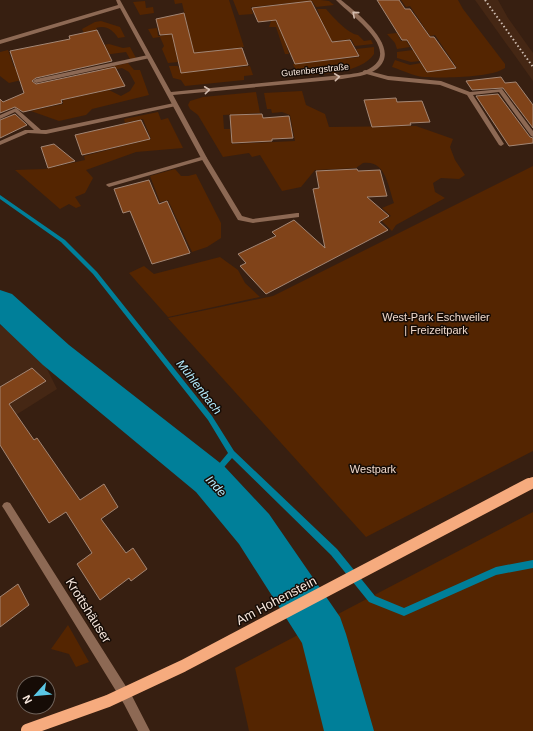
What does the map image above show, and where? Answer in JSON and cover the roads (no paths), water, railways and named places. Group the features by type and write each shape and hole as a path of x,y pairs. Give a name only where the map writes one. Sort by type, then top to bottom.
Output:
{"main road":[{"name":"Am Hohenstein","path":"27,730 108,701 183,666 533,482"}],"street":[{"name":"Gutenbergstraße","path":"168,94 342,77 365,72 376,67 381,62 383,55 382,48 371,29 338,0"},
{"path":"0,42 119,3 174,105 240,218 253,221 297,215"},
{"path":"36,81 148,57"},
{"path":"365,72 388,78 441,83 453,86 470,94 500,90 533,135"},
{"path":"470,94 500,144"},
{"path":"0,143 27,131 46,132 174,105"},
{"path":"0,117 16,110 40,132"},
{"path":"109,185 204,158"},
{"name":"Krottshäuser","path":"7,506 128,700 144,731"}],"waterway":[{"name":"Mühlenbach","path":"0,197 63,241 95,273 210,418 232,453"},
{"name":"Inde","path":"0,303 56,355 210,479 254,529 323,634 349,731"},
{"path":"210,479 232,453"},
{"name":"Mühlenbach","path":"232,453 334,552 372,599 404,612 496,571 533,564"}],"railway":[{"path":"485,0 533,67"}],"park label":[{"name":"West-Park Eschweiler | Freizeitpark","path":"436,323"},
{"name":"Westpark","path":"373,469"}]}
